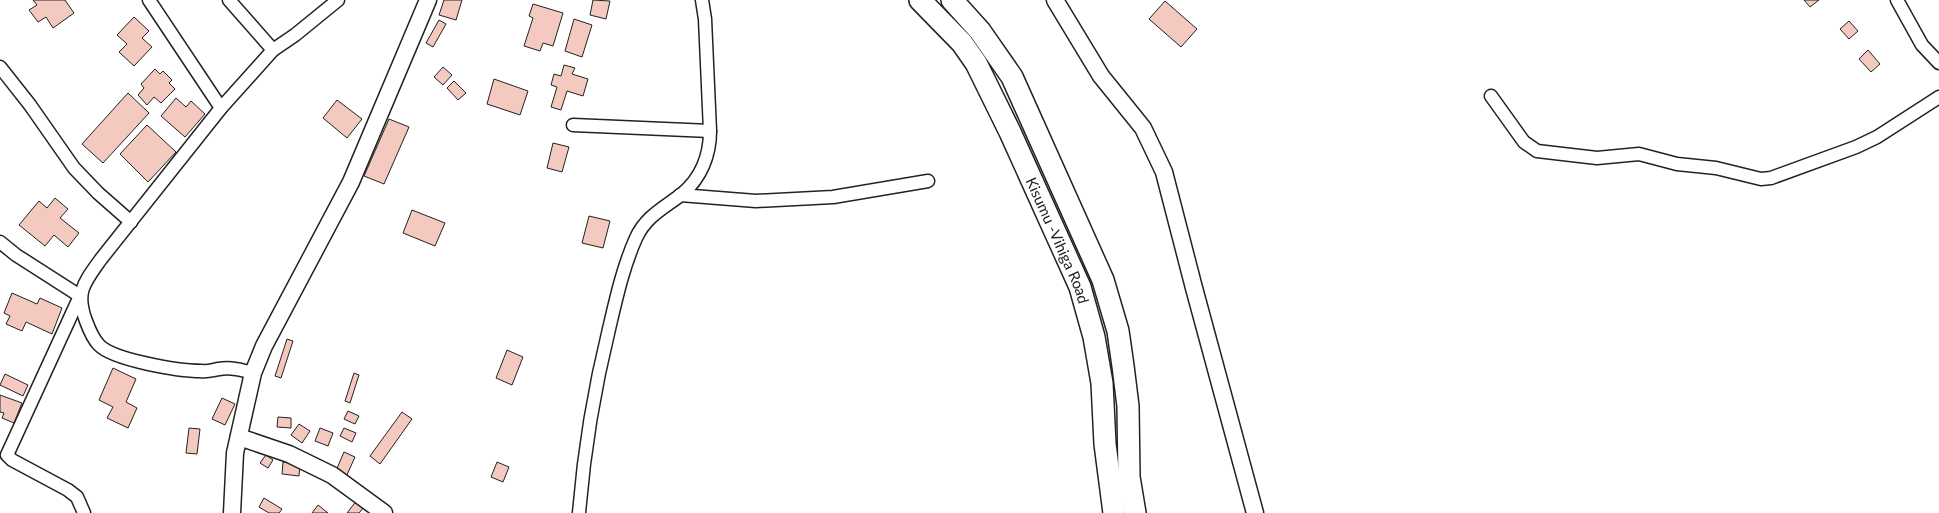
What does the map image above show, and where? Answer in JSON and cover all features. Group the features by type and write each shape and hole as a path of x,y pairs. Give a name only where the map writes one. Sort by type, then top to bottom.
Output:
{"highway":[{"name":"Kisumu -Vihiga Road","path":"920,0 962,43 976,63 1010,132 1080,287 1094,337 1102,383 1105,444 1114,513"},
{"name":"Kisumu -Vihiga Road","path":"952,0 980,31 1012,77 1103,280 1118,331 1128,406 1129,477 1135,513"}],"street":[{"path":"149,0 221,108"},
{"path":"229,0 273,50"},
{"path":"84,513 77,497 68,490 4,455 88,278 221,108 273,50 295,35 338,0"},
{"path":"232,513 235,453 253,373 264,346 351,182 428,0"},
{"path":"579,513 584,457 599,370 625,267 636,238 649,217 692,185 707,160 710,131 705,19 702,0"},
{"path":"1055,0 1101,76 1143,128 1164,172 1256,513"},
{"path":"1897,0 1922,45 1939,63"},
{"path":"0,67 30,105 74,168 98,193 131,222"},
{"path":"1490,96 1524,142 1537,151 1597,158 1639,154 1676,164 1716,168 1761,179 1776,177 1856,147 1876,137 1939,97"},
{"path":"573,125 710,131"},
{"path":"680,195 756,201 833,197 928,181"},
{"path":"0,242 16,255 80,296 82,309 98,344 106,351 117,356 157,365 199,371 229,368 253,373"},
{"path":"238,437 290,454 332,475 384,513"}],"building":[{"path":"33,0 65,0 74,13 53,28 46,17 38,22 29,10 37,5"},
{"path":"444,0 462,0 456,20 439,15"},
{"path":"593,0 610,1 606,19 590,15"},
{"path":"1804,0 1819,0 1810,7"},
{"path":"1165,1 1197,29 1181,47 1149,19"},
{"path":"533,4 563,13 553,46 543,43 540,51 524,46 533,18 529,16"},
{"path":"134,17 149,31 142,38 152,47 134,66 119,52 127,44 117,35"},
{"path":"574,19 592,25 582,57 565,51"},
{"path":"439,20 446,24 433,47 426,43"},
{"path":"1849,21 1858,31 1849,39 1840,29"},
{"path":"1868,50 1880,64 1871,72 1859,59"},
{"path":"564,65 575,68 572,74 588,79 583,96 567,91 561,110 551,107 557,87 551,85 554,74 561,76"},
{"path":"443,67 452,75 443,85 434,77"},
{"path":"155,69 160,74 163,71 172,80 169,83 175,89 161,103 154,97 147,105 138,95 144,88 141,84"},
{"path":"494,79 528,91 520,115 487,104"},
{"path":"454,81 466,93 458,100 447,88"},
{"path":"128,93 149,113 103,163 82,144"},
{"path":"176,98 186,107 191,101 205,114 185,137 161,116"},
{"path":"337,100 362,119 347,138 323,118"},
{"path":"389,119 409,127 384,184 364,176"},
{"path":"147,125 176,152 148,182 120,154"},
{"path":"553,143 569,147 562,172 547,168"},
{"path":"55,198 68,209 60,218 79,233 68,247 54,235 45,246 19,225 39,201 47,208"},
{"path":"412,210 445,223 435,246 403,233"},
{"path":"589,216 610,221 603,248 582,243"},
{"path":"12,293 37,304 40,298 62,308 52,334 26,322 22,331 6,324 10,316 4,313"},
{"path":"287,339 293,341 281,378 275,376"},
{"path":"507,350 523,357 512,385 496,378"},
{"path":"113,368 136,379 126,402 137,408 128,428 107,418 113,407 99,400"},
{"path":"354,373 359,375 350,403 345,401"},
{"path":"5,374 28,385 23,396 0,385"},
{"path":"0,395 22,403 14,423 2,418 4,413 0,412"},
{"path":"222,398 235,404 225,425 212,419"},
{"path":"348,411 359,416 355,424 344,419"},
{"path":"402,412 412,419 380,464 370,456"},
{"path":"278,417 291,418 291,428 277,427"},
{"path":"299,424 310,431 302,443 291,435"},
{"path":"189,428 200,429 197,454 186,453"},
{"path":"320,428 333,433 328,446 315,441"},
{"path":"344,428 356,433 352,442 340,436"},
{"path":"344,452 355,457 346,477 335,473"},
{"path":"266,455 273,460 268,468 260,463"},
{"path":"283,462 300,464 299,476 282,474"},
{"path":"497,462 509,467 503,482 491,477"},
{"path":"264,498 282,509 279,513 269,513 259,507"},
{"path":"357,500 365,506 359,513 347,513"},
{"path":"318,505 328,513 312,513"}]}
